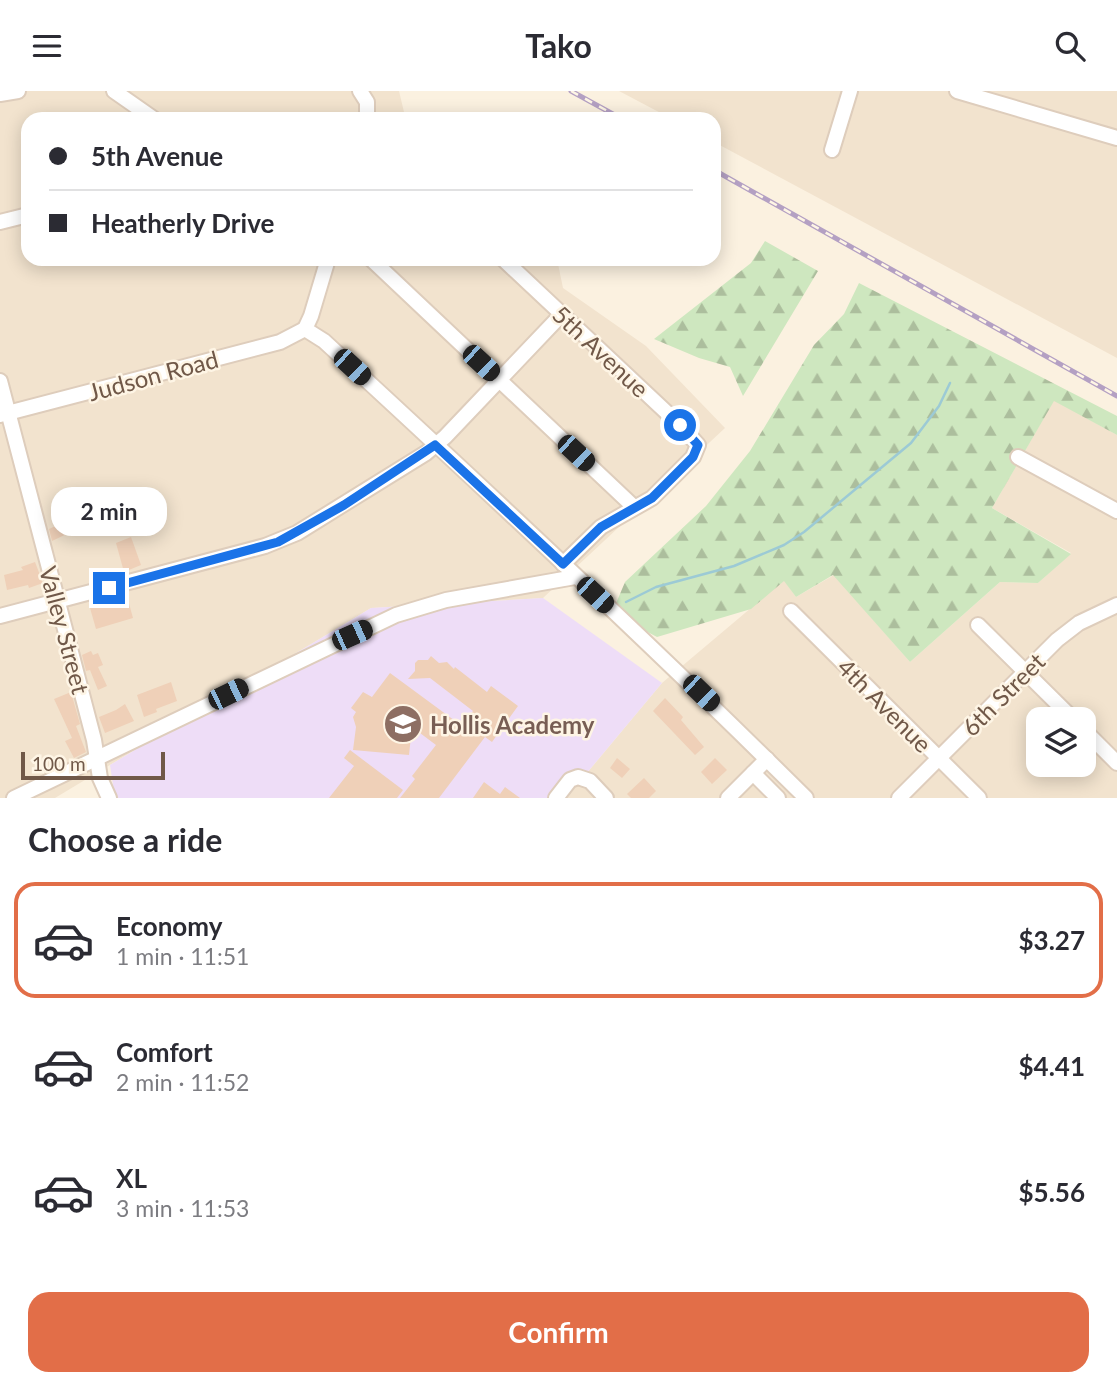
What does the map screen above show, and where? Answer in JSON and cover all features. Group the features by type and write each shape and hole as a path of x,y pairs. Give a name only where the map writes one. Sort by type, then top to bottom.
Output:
{"street":[{"path":"0,94 18,91"},
{"path":"114,91 144,112"},
{"path":"360,91 367,102 367,112"},
{"path":"832,150 850,91"},
{"path":"957,91 1117,138"},
{"path":"0,222 21,217"},
{"path":"326,266 312,316 304,329 324,341 563,564 701,693 806,798"},
{"path":"378,266 634,507 601,527 563,564"},
{"name":"5th Avenue","path":"511,266 698,445 693,457 652,498 634,507"},
{"path":"0,616 278,542 344,505 435,445 562,314"},
{"name":"Judson Road","path":"4,414 280,342 304,329"},
{"name":"Valley Street","path":"0,381 4,414 94,740 100,778 109,798"},
{"path":"1018,457 1117,511"},
{"path":"14,798 396,615 446,600 575,577"},
{"name":"6th Street","path":"899,798 1056,640 1079,623 1117,605"},
{"name":"4th Avenue","path":"791,611 979,798"},
{"path":"978,625 1061,707"},
{"path":"1096,742 1117,763"},
{"path":"728,798 767,759"},
{"path":"753,773 778,798"},
{"path":"556,798 570,780 578,777 590,781 606,798"}],"shaded area":[{"path":"0,91 399,91 404,112 21,112 21,266 558,266 563,288 646,346 725,428 543,598 371,608 55,798 0,798"},
{"path":"619,91 1117,91 1117,358 721,146 721,112 659,112"},
{"path":"1054,400 1117,435 1117,798 566,798 662,683 784,580 796,597 834,575 910,662 1000,582 1038,583 1071,553 992,508"},
{"name":"Hollis Academy","path":"543,598 662,683 566,798 115,798 110,765 371,608"}],"green space":[{"path":"765,241 818,271 743,396 730,367 699,358 654,339 751,263"},
{"path":"859,283 1117,416 1117,435 1054,401 992,508 1071,554 1038,583 1000,582 910,662 833,575 796,597 784,581 751,609 657,637 612,613 625,582 706,506 750,451 814,345 844,314"}],"building":[{"path":"68,520 73,531 52,541 49,529"},
{"path":"131,537 141,565 124,572 116,543"},
{"path":"35,562 43,583 29,588 28,585 7,590 4,575 23,570 21,567"},
{"path":"128,600 133,618 96,629 90,608"},
{"path":"91,651 93,655 98,653 103,665 98,667 107,686 98,690 90,670 86,671 82,655"},
{"path":"431,656 439,663 447,662 454,669 455,667 487,692 491,686 518,706 492,742 485,737 439,798 400,798 415,779 412,776 436,745 412,727 409,755 353,750 356,727 353,717 356,712 351,708 363,692 372,697 390,673 462,726 473,711 430,678 408,679 415,671 415,663 418,660 428,660"},
{"path":"171,682 177,701 144,717 137,695"},
{"path":"71,692 80,724 76,726 86,752 74,758 65,741 72,738 54,699"},
{"path":"665,698 683,717 681,720 704,747 695,755 653,711"},
{"path":"125,704 134,721 105,733 99,717"},
{"path":"350,750 403,790 397,798 329,798 354,766 344,758"},
{"path":"617,758 630,769 622,778 610,768"},
{"path":"715,758 727,770 712,784 701,772"},
{"path":"644,778 656,791 649,798 631,798 627,794"},
{"path":"484,782 500,794 505,787 520,798 473,798"}],"waterway":[{"path":"626,602 656,587 734,566 784,545 804,532 911,443 939,406 950,383"}],"railway":[{"path":"571,91 609,112"},
{"path":"721,174 1117,396"}],"place":[{"name":"Hollis Academy","path":"403,724"}],"route":[{"path":"109,588 278,542 344,505 435,445 563,564 601,527 652,498 693,457 698,445 680,425"}]}
